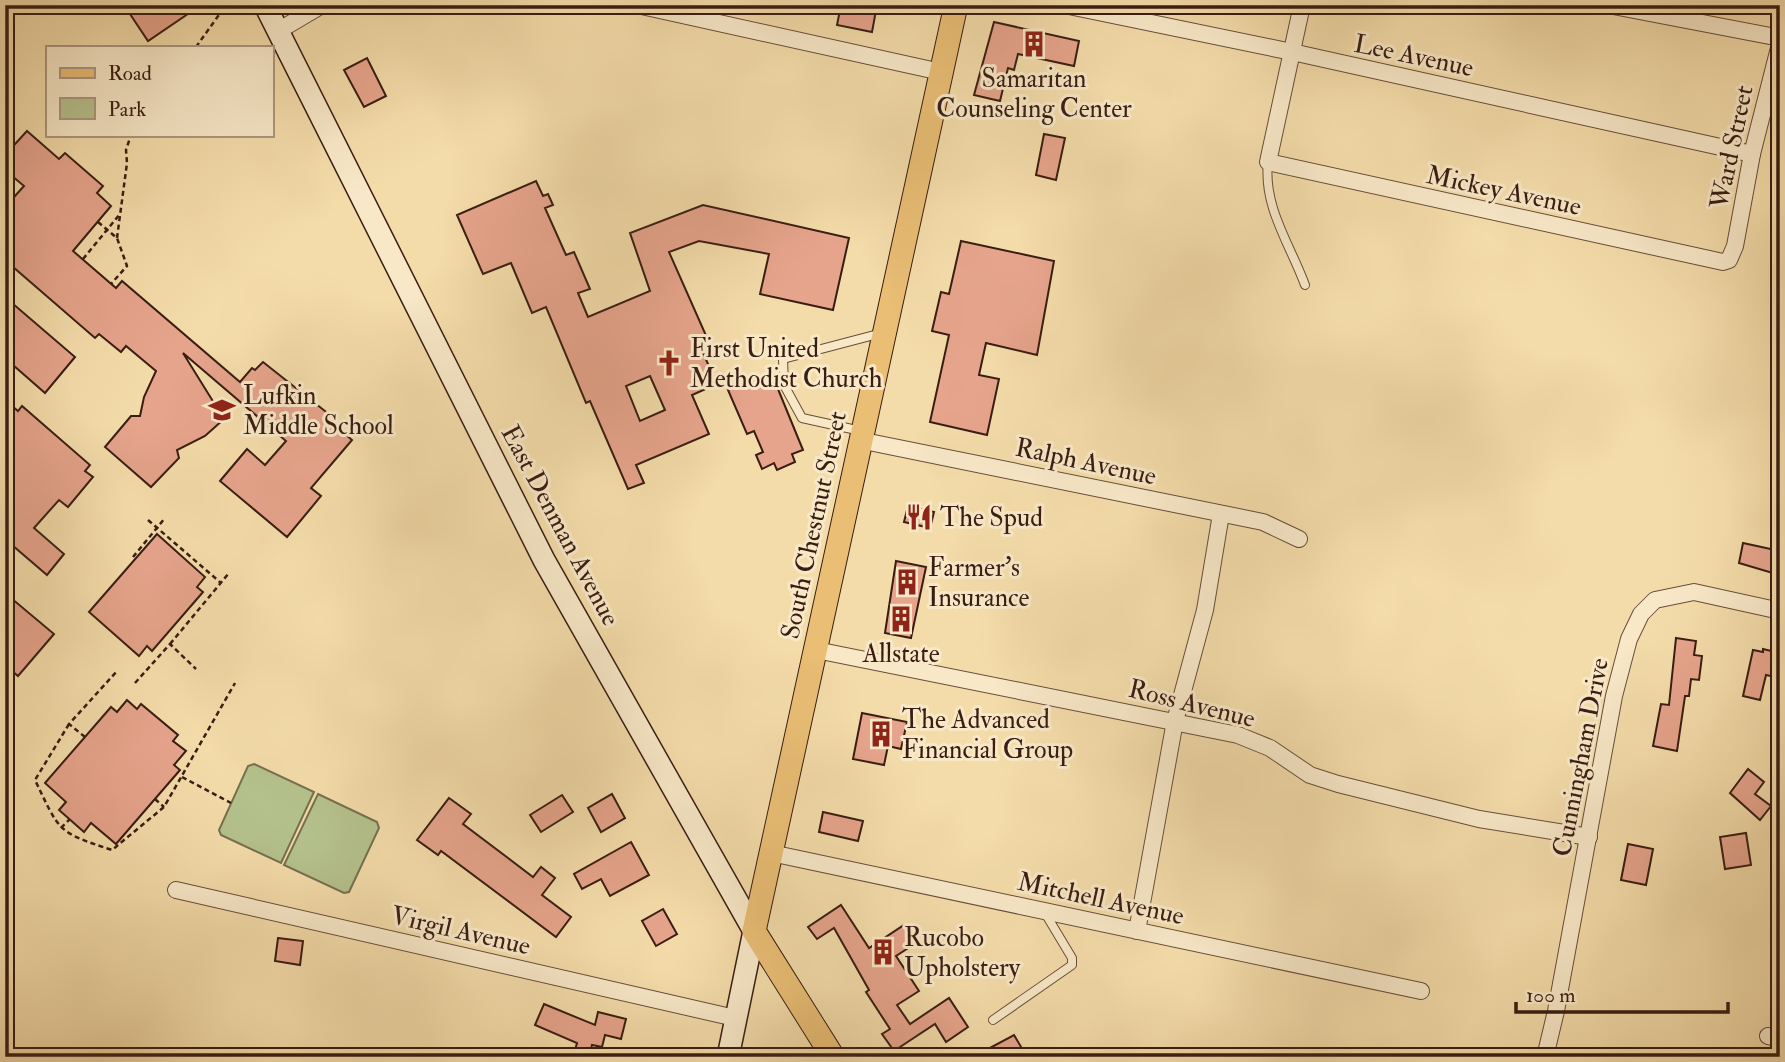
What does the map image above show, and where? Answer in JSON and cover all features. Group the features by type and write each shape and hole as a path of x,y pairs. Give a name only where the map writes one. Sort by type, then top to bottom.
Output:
{"main road":[{"name":"East Denman Avenue","path":"265,5 544,560 754,931 833,1057"},
{"name":"South Chestnut Street","path":"728,1057 882,333 917,192 956,5"}],"street":[{"path":"278,31 322,5"},
{"path":"637,5 941,72"},
{"name":"Lee Avenue","path":"1064,5 1292,52 1752,155"},
{"path":"1268,162 1302,5"},
{"path":"1608,5 1780,38"},
{"name":"Ward Street","path":"1730,260 1752,155 1773,98 1780,44"},
{"name":"Mickey Avenue","path":"1268,162 1723,262 1730,260"},
{"name":"Ralph Avenue","path":"860,435 1263,522 1299,539"},
{"path":"1137,931 1175,721 1205,610 1221,514"},
{"name":"Cunningham Drive","path":"1545,1057 1614,696 1629,639 1641,614 1655,600 1674,593 1693,592 1780,611"},
{"name":"Ross Avenue","path":"816,650 1238,735 1270,748 1310,775 1338,784 1479,819 1589,837"},
{"name":"Mitchell Avenue","path":"771,853 1421,991"},
{"name":"Virgil Avenue","path":"176,890 735,1018"}],"lane":[{"path":"1268,162 1266,180 1270,206 1305,285"},
{"path":"860,435 802,418 784,385 783,359 882,333"},
{"path":"993,1020 1072,965 1072,958 1044,911"}],"path":[{"path":"196,46 226,5"},
{"path":"111,284 127,266 117,238 128,163 126,150 131,136"},
{"path":"83,260 121,211"},
{"path":"98,222 117,238"},
{"path":"133,557 165,518"},
{"path":"148,520 221,583"},
{"path":"135,683 229,573"},
{"path":"170,644 197,669"},
{"path":"118,670 69,724 35,780 55,823 70,836 112,850 164,807 235,683"},
{"path":"69,724 85,737"},
{"path":"182,777 231,803"},
{"path":"155,799 164,807"},
{"path":"61,828 70,819"}],"green space":[{"path":"254,764 314,792 281,863 221,835 219,830 248,766"},
{"path":"318,794 377,822 379,828 349,892 344,893 284,865"}],"building":[{"path":"124,5 201,5 148,41"},
{"path":"841,5 877,5 872,32 837,25"},
{"name":"Samaritan Counseling Center","path":"994,22 1079,41 1074,66 1018,54 1014,70 1008,68 1000,101 974,95"},
{"path":"367,58 386,96 364,107 344,70"},
{"path":"27,131 59,159 65,153 103,186 97,193 111,206 73,251 116,288 122,281 240,382 252,368 255,370 263,362 330,415 327,418 352,440 311,488 321,496 287,537 220,481 247,449 265,465 286,441 183,353 224,419 205,436 177,450 179,458 151,487 105,447 131,416 140,416 144,397 156,371 126,346 121,352 99,334 95,338 5,260 5,207 24,186 5,170 5,155"},
{"path":"1044,134 1065,138 1056,180 1036,175"},
{"path":"536,181 543,196 548,194 553,205 545,208 566,255 574,252 590,289 578,293 588,317 650,291 630,233 703,205 849,238 833,310 760,294 769,254 699,241 669,252 708,340 699,344 717,384 692,395 709,434 636,465 644,483 628,489 590,401 586,403 546,307 532,313 511,263 483,274 457,215","holes":["650,376 665,410 640,421 626,386"]},
{"path":"961,241 1054,261 1037,355 986,343 979,375 999,379 987,435 930,422 949,335 932,331 941,292 949,294"},
{"path":"5,297 75,357 45,393 5,358"},
{"path":"771,372 803,450 792,454 795,462 777,470 774,463 762,469 756,455 763,452 754,431 747,434 728,390"},
{"path":"5,400 18,411 22,406 90,465 85,471 93,477 68,507 59,500 34,528 64,554 47,575 5,539"},
{"name":"The Spud","path":"908,506 934,512 930,528 904,522"},
{"path":"157,534 205,577 197,587 203,592 152,651 147,646 139,656 89,612"},
{"path":"1743,543 1780,551 1776,574 1739,563"},
{"path":"896,561 926,567 911,638 885,633"},
{"path":"5,593 54,634 18,676 5,665"},
{"path":"1676,638 1696,641 1694,655 1702,656 1699,680 1691,679 1689,696 1685,696 1677,751 1653,746 1661,704 1669,705"},
{"path":"1763,649 1780,653 1780,678 1766,675 1760,700 1743,696 1753,650 1763,652"},
{"path":"127,700 137,709 141,704 178,735 173,741 186,751 174,765 180,770 116,844 91,823 84,832 59,810 66,802 45,783 111,707 117,712"},
{"name":"The Advanced Financial Group","path":"862,713 907,722 901,749 888,746 884,765 853,759"},
{"path":"1748,769 1764,782 1755,794 1771,806 1760,820 1730,793"},
{"path":"612,794 625,818 601,832 588,808"},
{"path":"562,795 573,812 541,832 530,815"},
{"path":"449,798 471,814 463,824 533,877 541,867 555,878 542,895 571,917 556,937 441,851 438,855 417,840"},
{"path":"823,812 863,821 858,841 819,832"},
{"path":"1746,833 1751,865 1725,869 1720,837"},
{"path":"631,842 649,875 610,896 601,879 582,889 574,874"},
{"path":"1628,844 1653,849 1646,885 1621,880"},
{"path":"841,905 869,948 904,925 916,943 896,956 919,991 897,1005 910,1024 949,998 968,1027 946,1042 935,1024 894,1051 882,1034 890,1029 866,992 869,990 834,928 817,939 808,927"},
{"path":"663,909 677,934 656,946 642,921"},
{"path":"278,938 303,941 300,965 275,961"},
{"path":"544,1004 595,1025 598,1012 626,1019 621,1039 605,1035 602,1047 592,1045 589,1057 573,1057 577,1043 535,1025"},
{"path":"1014,1035 1027,1057 973,1057"}],"place":[{"name":"Samaritan Counseling Center","path":"1034,44"},
{"name":"First United Methodist Church","path":"669,363"},
{"name":"Lufkin Middle School","path":"222,410"},
{"name":"The Spud","path":"919,517"},
{"name":"Farmer's Insurance","path":"907,582"},
{"name":"Allstate","path":"901,619"},
{"name":"The Advanced Financial Group","path":"881,734"},
{"name":"Rucobo Upholstery","path":"883,952"}]}
